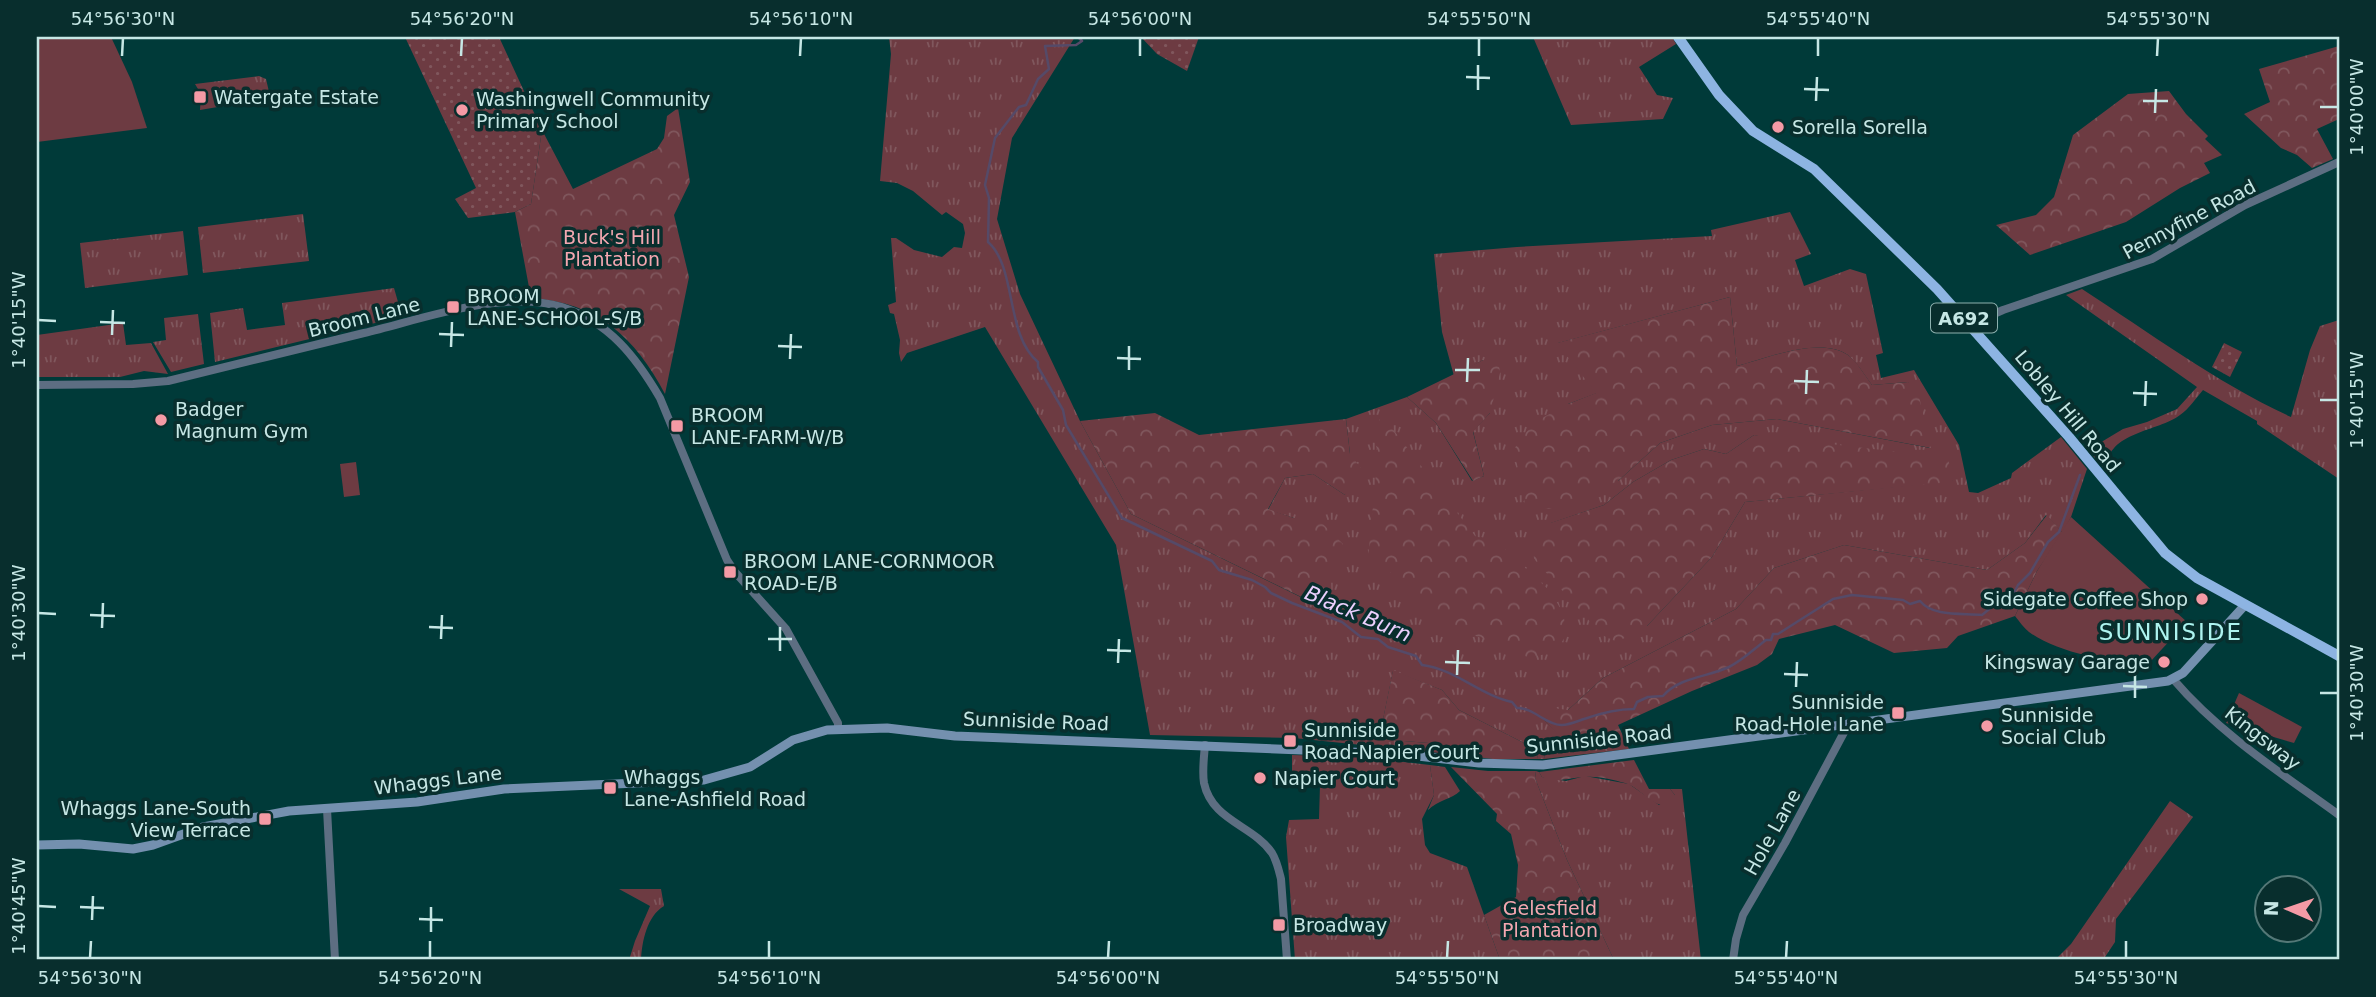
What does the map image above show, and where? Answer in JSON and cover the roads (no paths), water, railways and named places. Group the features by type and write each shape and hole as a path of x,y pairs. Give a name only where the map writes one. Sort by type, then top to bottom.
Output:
{"highway":[{"name":"Lobley Hill Road","path":"1678,37 1733,111 1753,131 1800,158 1834,187 1890,240 1972,327 2069,436 2165,554 2197,578 2339,656"}],"main road":[{"path":"2173,679 2183,673 2245,605"},
{"name":"Sunniside Road","path":"838,729 887,728 955,736 1400,754 1479,763 1530,765 1579,762 2173,679"},
{"name":"Whaggs Lane","path":"37,845 79,844 133,849 153,845 203,827 273,813 417,802 504,789 705,780 750,767 803,736 838,729"}],"street":[{"name":"Pennyfine Road","path":"1972,327 2003,310 2152,259 2245,205 2339,162"},
{"name":"Broom Lane","path":"37,386 168,381 496,303 544,303 577,313 613,335 628,350 648,378 660,398 727,559 735,572 786,629 838,723 838,729"},
{"name":"Kingsway","path":"2173,679 2203,712 2339,815"},
{"name":"Hole Lane","path":"1733,960 1743,915 1786,843 1849,723"},
{"path":"1205,745 1203,774 1211,801 1223,815 1264,845 1273,854 1278,866 1287,960"},
{"path":"327,809 335,960"}],"waterway":[{"name":"Black Burn","path":"1078,37 1082,41 1076,45 1045,46 1049,69 1038,79 1026,105 1019,107 995,138 985,185 989,198 988,242 997,253 1003,268 1020,335 1038,362 1038,367 1063,410 1066,425 1122,518 1212,561 1219,570 1252,580 1292,603 1342,622 1361,637 1378,639 1388,647 1416,656 1422,665 1445,671 1551,723 1570,724 1596,715 1634,709 1637,702 1648,697 1663,696 1685,681 1729,667 1766,640 1771,640 1773,634 1778,634 1833,599 1852,595 1903,600 1910,604 1920,601 1932,610 1957,614 1982,615 1993,606 2007,606 2048,542 2059,532 2080,475"}],"place":[{"name":"Watergate Estate","path":"200,97"},
{"name":"Washingwell Community Primary School","path":"462,110"},
{"name":"Sorella Sorella","path":"1778,127"},
{"name":"BROOM LANE-SCHOOL-S/B","path":"453,307"},
{"name":"Badger Magnum Gym","path":"161,420"},
{"name":"BROOM LANE-FARM-W/B","path":"677,426"},
{"name":"BROOM LANE-CORNMOOR ROAD-E/B","path":"730,572"},
{"name":"Sidegate Coffee Shop","path":"2202,599"},
{"name":"Kingsway Garage","path":"2164,662"},
{"name":"Sunniside Road-Hole Lane","path":"1898,713"},
{"name":"Sunniside Social Club","path":"1987,726"},
{"name":"Sunniside Road-Napier Court","path":"1290,741"},
{"name":"Napier Court","path":"1260,778"},
{"name":"Whaggs Lane-Ashfield Road","path":"610,788"},
{"name":"Whaggs Lane-South View Terrace","path":"265,819"},
{"name":"Broadway","path":"1279,925"}],"district":[{"name":"SUNNISIDE","path":"2171,632"}],"park label":[{"name":"Buck's Hill Plantation","path":"612,248"},
{"name":"Gelesfield Plantation","path":"1550,919"}]}
